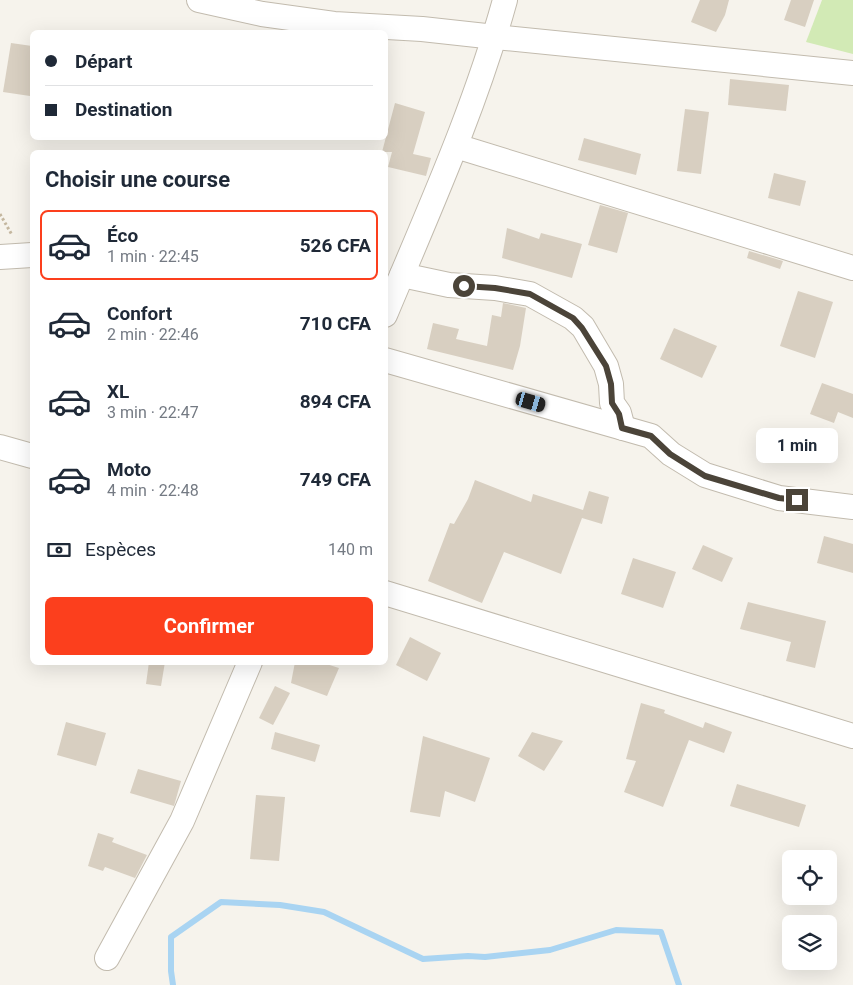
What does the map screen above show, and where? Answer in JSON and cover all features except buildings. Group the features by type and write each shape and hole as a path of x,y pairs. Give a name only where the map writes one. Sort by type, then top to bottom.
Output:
{"street":[{"path":"199,0 262,14 334,24 422,29 494,38 853,73"},
{"path":"388,307 456,146 494,38 505,0"},
{"path":"456,146 853,268"},
{"path":"0,258 30,255"},
{"path":"402,275 449,285 495,288 530,294 573,318 582,328 606,366 611,384 612,403 619,414 622,428"},
{"path":"388,361 651,436 670,454 705,476 779,498 853,507"},
{"path":"0,447 30,455"},
{"path":"388,594 853,736"},
{"path":"107,958 182,821 249,665"}],"green space":[{"path":"822,0 853,0 853,54 806,42"}],"waterway":[{"path":"173,985 171,937 221,902 280,905 324,912 423,959 468,956 485,957 550,950 616,930 661,932 679,985"}],"route":[{"path":"464,286 495,288 530,294 573,318 591,341 606,366 611,384 612,403 619,414 622,428 651,436 670,454 705,476 779,498 797,500"}]}
